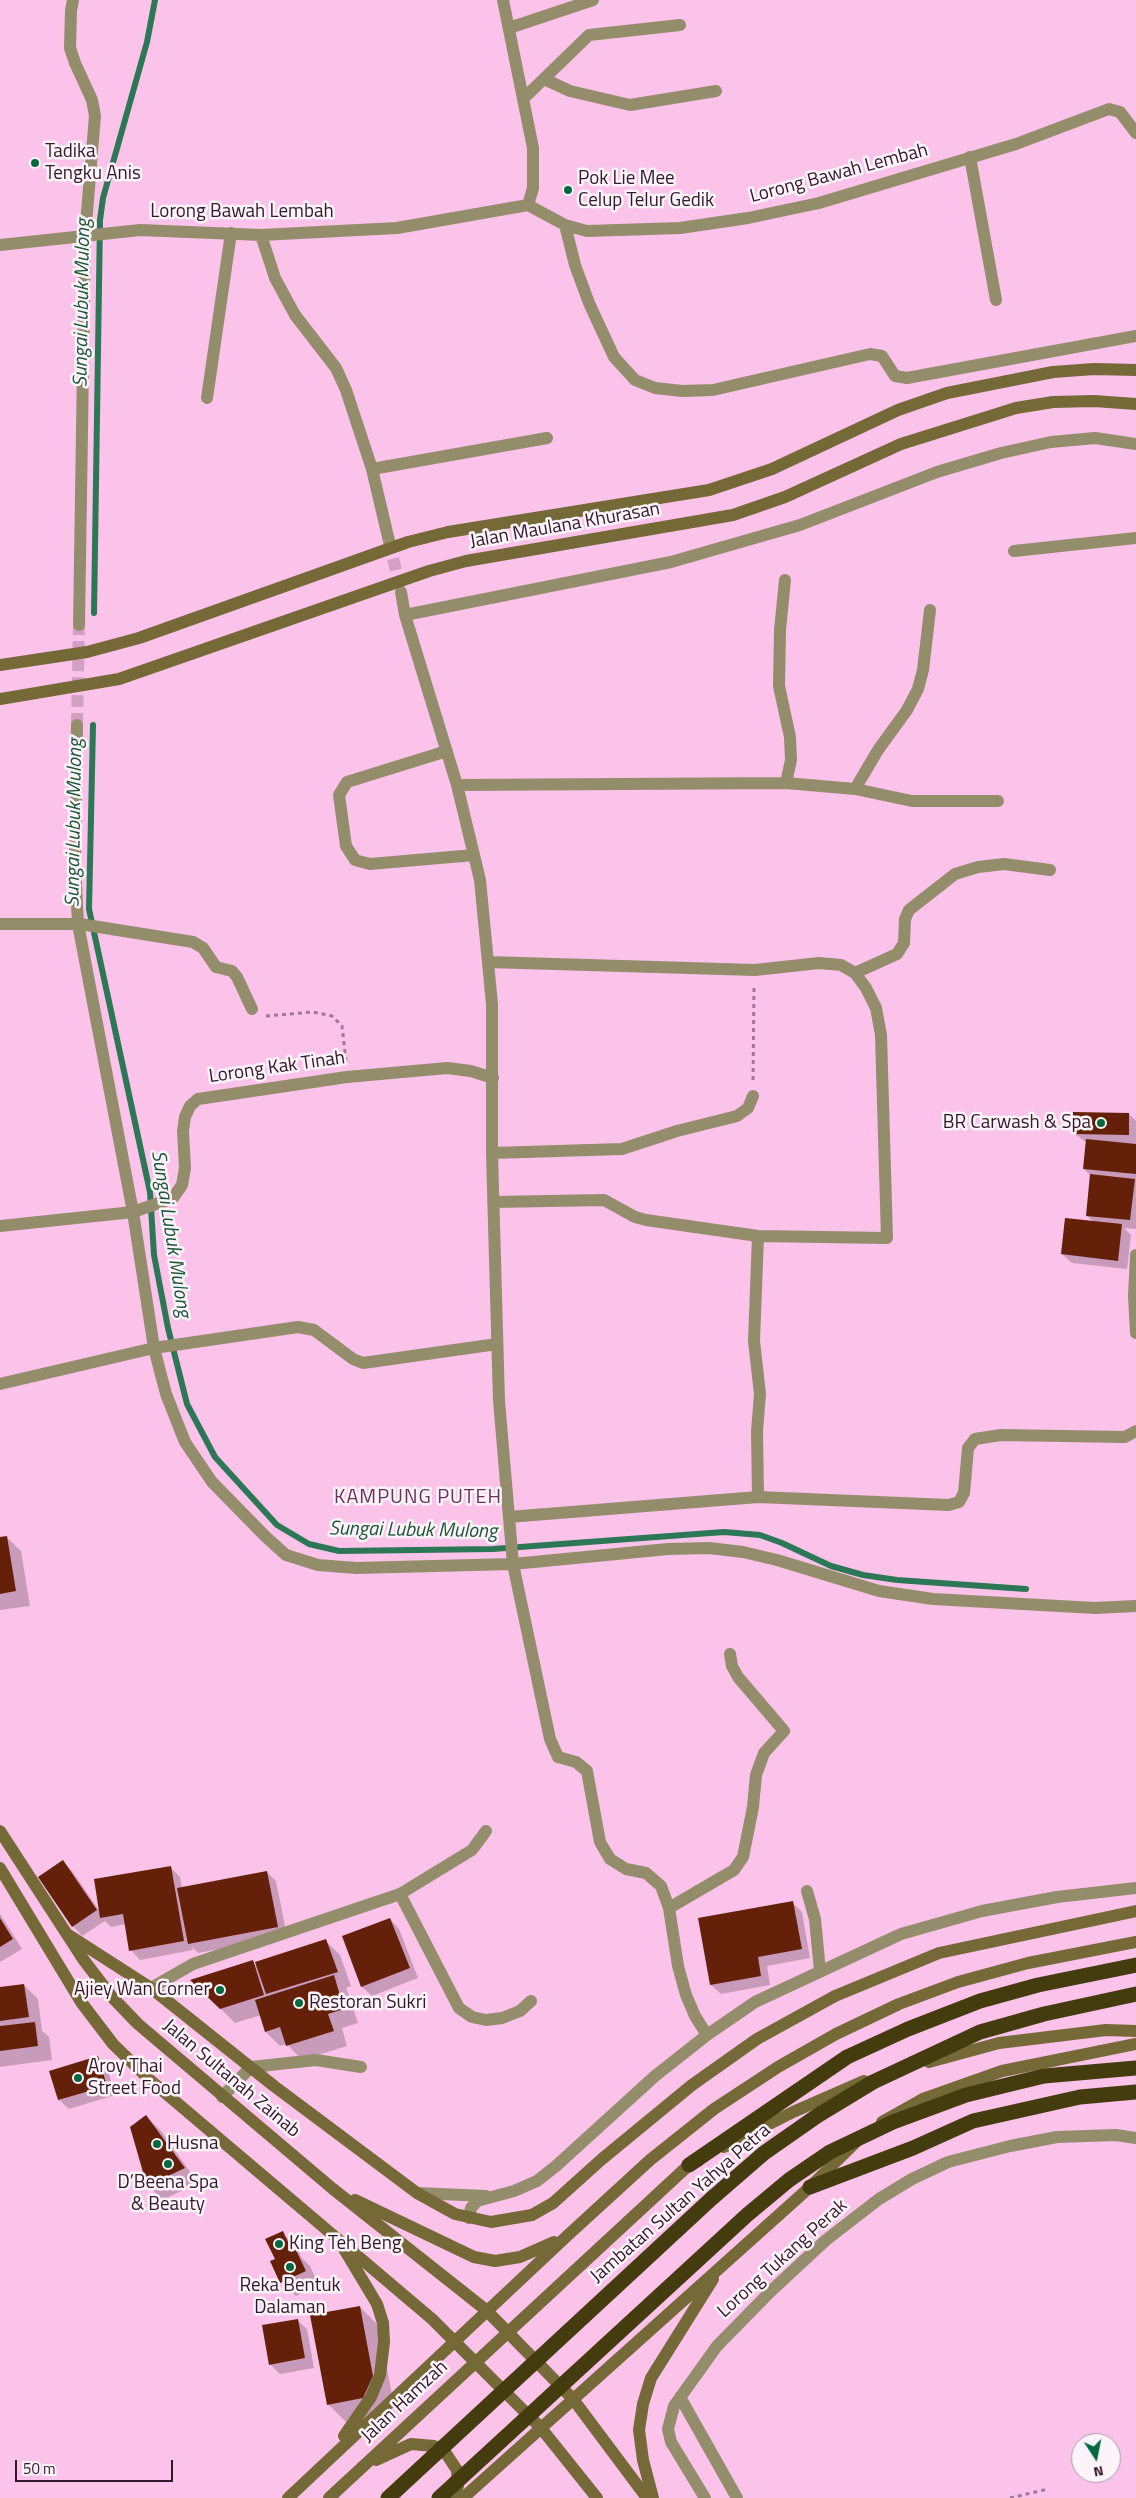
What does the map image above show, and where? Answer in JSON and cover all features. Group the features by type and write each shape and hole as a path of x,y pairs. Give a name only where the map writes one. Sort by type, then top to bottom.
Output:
{"highway":[{"path":"689,2166 779,2102 847,2057 908,2029 971,2005 1038,1985 1136,1965"},
{"name":"Jambatan Sultan Yahya Petra","path":"388,2498 712,2198 764,2153 817,2116 873,2082 980,2032 1044,2014 1136,1994"},
{"path":"439,2498 748,2214 789,2180 830,2152 893,2122 966,2095 1044,2076 1136,2068"},
{"path":"810,2186 913,2148 982,2118 1080,2096 1136,2092"}],"street":[{"path":"503,0 533,148 533,188 528,205"},
{"path":"509,28 592,0"},
{"path":"72,5 70,48 74,63 92,100 95,116 88,235 79,625"},
{"path":"523,99 593,34 680,25"},
{"path":"544,79 570,91 630,105 716,91"},
{"name":"Lorong Bawah Lembah","path":"0,245 161,229 261,234 397,228 528,205 565,225 587,230 622,231 680,228 748,218 818,203 1016,144 1109,109 1120,112 1136,133"},
{"path":"970,157 996,300"},
{"path":"565,225 575,265 589,303 614,357 635,380 655,388 682,391 713,390 870,354 882,356 895,376 907,378 1136,336"},
{"path":"207,398 231,233"},
{"path":"261,234 274,278 296,315 336,368 372,469 389,541"},
{"name":"Jalan Maulana Khurasan","path":"0,665 87,652 139,638 408,542 432,536 709,490 772,468 898,410 948,393 1053,372 1094,369 1136,370"},
{"name":"Jalan Maulana Khurasan","path":"0,699 119,680 429,571 466,562 733,515 786,497 901,444 1016,408 1053,402 1094,401 1136,404"},
{"path":"372,469 547,438"},
{"path":"405,615 671,562 800,525 937,472 1001,453 1052,442 1095,438 1136,444"},
{"path":"1014,552 1136,538"},
{"path":"785,580 780,630 779,686 790,737 791,760 786,783"},
{"path":"401,592 405,615 457,785 480,880 492,1004 492,1153 496,1344 512,1560 550,1739 558,1757 576,1762 587,1771 600,1842 610,1859 626,1869 646,1873 661,1886 670,1908 678,1966 686,1995 695,2016 707,2035"},
{"path":"855,789 878,750 907,710 918,689 923,670 930,610"},
{"path":"77,726 75,864 79,924 133,1212 154,1348 166,1394 185,1442 212,1482 266,1537 286,1554 318,1565 356,1568 708,1548 743,1552 777,1560 879,1591 906,1595 1095,1608 1136,1606"},
{"path":"447,751 347,782 339,795 346,846 355,860 370,864 474,855"},
{"path":"457,785 786,783 855,789 912,801 998,801"},
{"path":"855,973 897,954 904,943 905,919 909,910 955,874 978,867 1004,864 1050,870"},
{"path":"0,924 79,924 188,940 198,944 216,967 232,972 252,1009"},
{"path":"488,962 755,970 820,963 841,964 855,973 866,988 876,1008 882,1035 887,1238 758,1236 646,1220 634,1217 604,1200 493,1202"},
{"name":"Lorong Kak Tinah","path":"0,1226 133,1212 157,1206 173,1198 182,1186 185,1168 183,1131 185,1117 190,1106 198,1099 347,1077 447,1068 471,1071 493,1078"},
{"path":"492,1153 622,1149 676,1131 737,1116 748,1108 753,1096"},
{"path":"758,1236 754,1341 760,1394 757,1431 758,1497"},
{"path":"1136,1256 1134,1296 1136,1333"},
{"path":"0,1384 154,1348 304,1326 314,1330 353,1359 363,1363 496,1344"},
{"path":"509,1517 758,1497 949,1505 959,1502 964,1493 968,1448 975,1439 1001,1434 1125,1437 1136,1431"},
{"path":"670,1908 734,1870 743,1857 753,1807 756,1775 764,1753 784,1731 738,1677 732,1666 730,1654"},
{"name":"Jalan Sultanah Zainab","path":"0,1831 67,1934 112,1997 170,2054 333,2189 486,2310 572,2400 647,2498"},
{"path":"151,1988 194,1964 400,1894 472,1850 486,1831"},
{"path":"0,1868 81,2002 113,2044 150,2080 432,2319 541,2428 597,2498"},
{"path":"417,2193 488,2196 514,2191 537,2181 656,2076 707,2035 755,2002 901,1934 982,1911 1057,1897 1136,1888"},
{"path":"807,1891 815,1919 820,1971"},
{"path":"400,1894 459,2008 472,2017 486,2020 502,2018 520,2011 531,2001"},
{"path":"67,1934 151,1988 251,2068 417,2193 455,2214 491,2222 512,2220 532,2215 553,2203 602,2159 692,2084 757,2039 835,1996 939,1953 1136,1910"},
{"path":"288,2498 486,2310 650,2160 714,2108 778,2067 836,2034 899,2004 958,1982 1028,1963 1136,1942"},
{"name":"Jalan Hamzah","path":"329,2498 689,2166 793,2112 864,2081 999,2043 1106,2030 1136,2031"},
{"path":"463,2498 810,2186 865,2133 892,2115 923,2099 1002,2072 1136,2044"},
{"path":"222,2097 251,2068 316,2060 361,2067"},
{"name":"Lorong Tukang Perak","path":"704,2498 671,2442 669,2419 680,2397 717,2346 771,2291 826,2240 879,2199 912,2179 948,2162 1010,2146 1056,2137 1116,2135 1136,2138"},
{"path":"333,2189 474,2257 495,2261 520,2257 567,2236"},
{"path":"469,2218 471,2208 477,2201 488,2196"},
{"path":"310,2477 356,2421 371,2397 383,2360 383,2322 377,2304 338,2239"},
{"path":"652,2498 640,2438 643,2404 651,2378 721,2266"},
{"path":"680,2397 737,2498"},
{"path":"361,2469 411,2444 434,2446 445,2452 457,2470 458,2486 452,2498"}],"path":[{"path":"753,1096 755,970"},
{"path":"252,1009 259,1014 268,1016 313,1012 332,1016 342,1026 347,1077"},
{"path":"1010,2498 1048,2489"}],"building":[{"name":"BR Carwash & Spa","path":"1073,1112 1129,1113 1129,1135 1073,1134"},
{"path":"1086,1139 1136,1144 1136,1174 1083,1169"},
{"path":"1090,1174 1135,1179 1130,1220 1086,1216"},
{"path":"1065,1218 1122,1224 1118,1261 1061,1254"},
{"path":"7,1536 16,1591 0,1594 0,1537"},
{"path":"63,1860 97,1910 72,1927 38,1877"},
{"path":"171,1866 184,1941 129,1951 123,1914 100,1918 94,1879"},
{"path":"267,1871 278,1927 188,1944 177,1888"},
{"path":"793,1901 802,1949 758,1957 761,1976 710,1985 698,1918"},
{"path":"0,1918 13,1939 0,1947"},
{"path":"390,1918 410,1968 361,1987 342,1936"},
{"path":"326,1939 338,1972 266,1994 255,1962"},
{"path":"253,1960 264,1995 220,2009 190,1980"},
{"path":"334,1975 344,2009 328,2014 334,2031 286,2046 280,2027 265,2032 255,2000"},
{"path":"24,1984 29,2017 0,2021 0,1987"},
{"path":"35,2022 38,2046 0,2051 0,2026"},
{"name":"Aroy Thai Street Food","path":"98,2056 107,2086 58,2100 49,2071"},
{"path":"146,2115 185,2168 147,2186 130,2127"},
{"path":"283,2231 292,2251 296,2250 306,2271 280,2283 270,2261 275,2259 265,2239"},
{"path":"360,2306 373,2376 363,2398 327,2405 310,2315"},
{"path":"298,2319 305,2358 269,2365 262,2325"}],"waterway":[{"name":"Sungai Lubuk Mulong","path":"94,613 100,220 103,198 147,42 155,0"},
{"name":"Sungai Lubuk Mulong","path":"93,725 89,909 150,1192 154,1255 168,1328 187,1404 215,1457 277,1525 309,1544 339,1551 493,1549 724,1532 760,1535 831,1566 863,1575 897,1580 1026,1589"}],"tunnel":[{"path":"389,541 401,592"},
{"path":"77,725 79,625"}],"place":[{"name":"Tadika Tengku Anis","path":"35,163"},
{"name":"Pok Lie Mee Celup Telur Gedik","path":"568,190"},
{"name":"BR Carwash & Spa","path":"1101,1123"},
{"name":"Ajiey Wan Corner","path":"220,1990"},
{"name":"Restoran Sukri","path":"299,2003"},
{"name":"Aroy Thai Street Food","path":"78,2078"},
{"name":"Husna","path":"157,2144"},
{"name":"D’Beena Spa & Beauty","path":"168,2164"},
{"name":"King Teh Beng","path":"279,2244"},
{"name":"Reka Bentuk Dalaman","path":"290,2267"}],"district":[{"name":"KAMPUNG PUTEH","path":"418,1498"}]}
